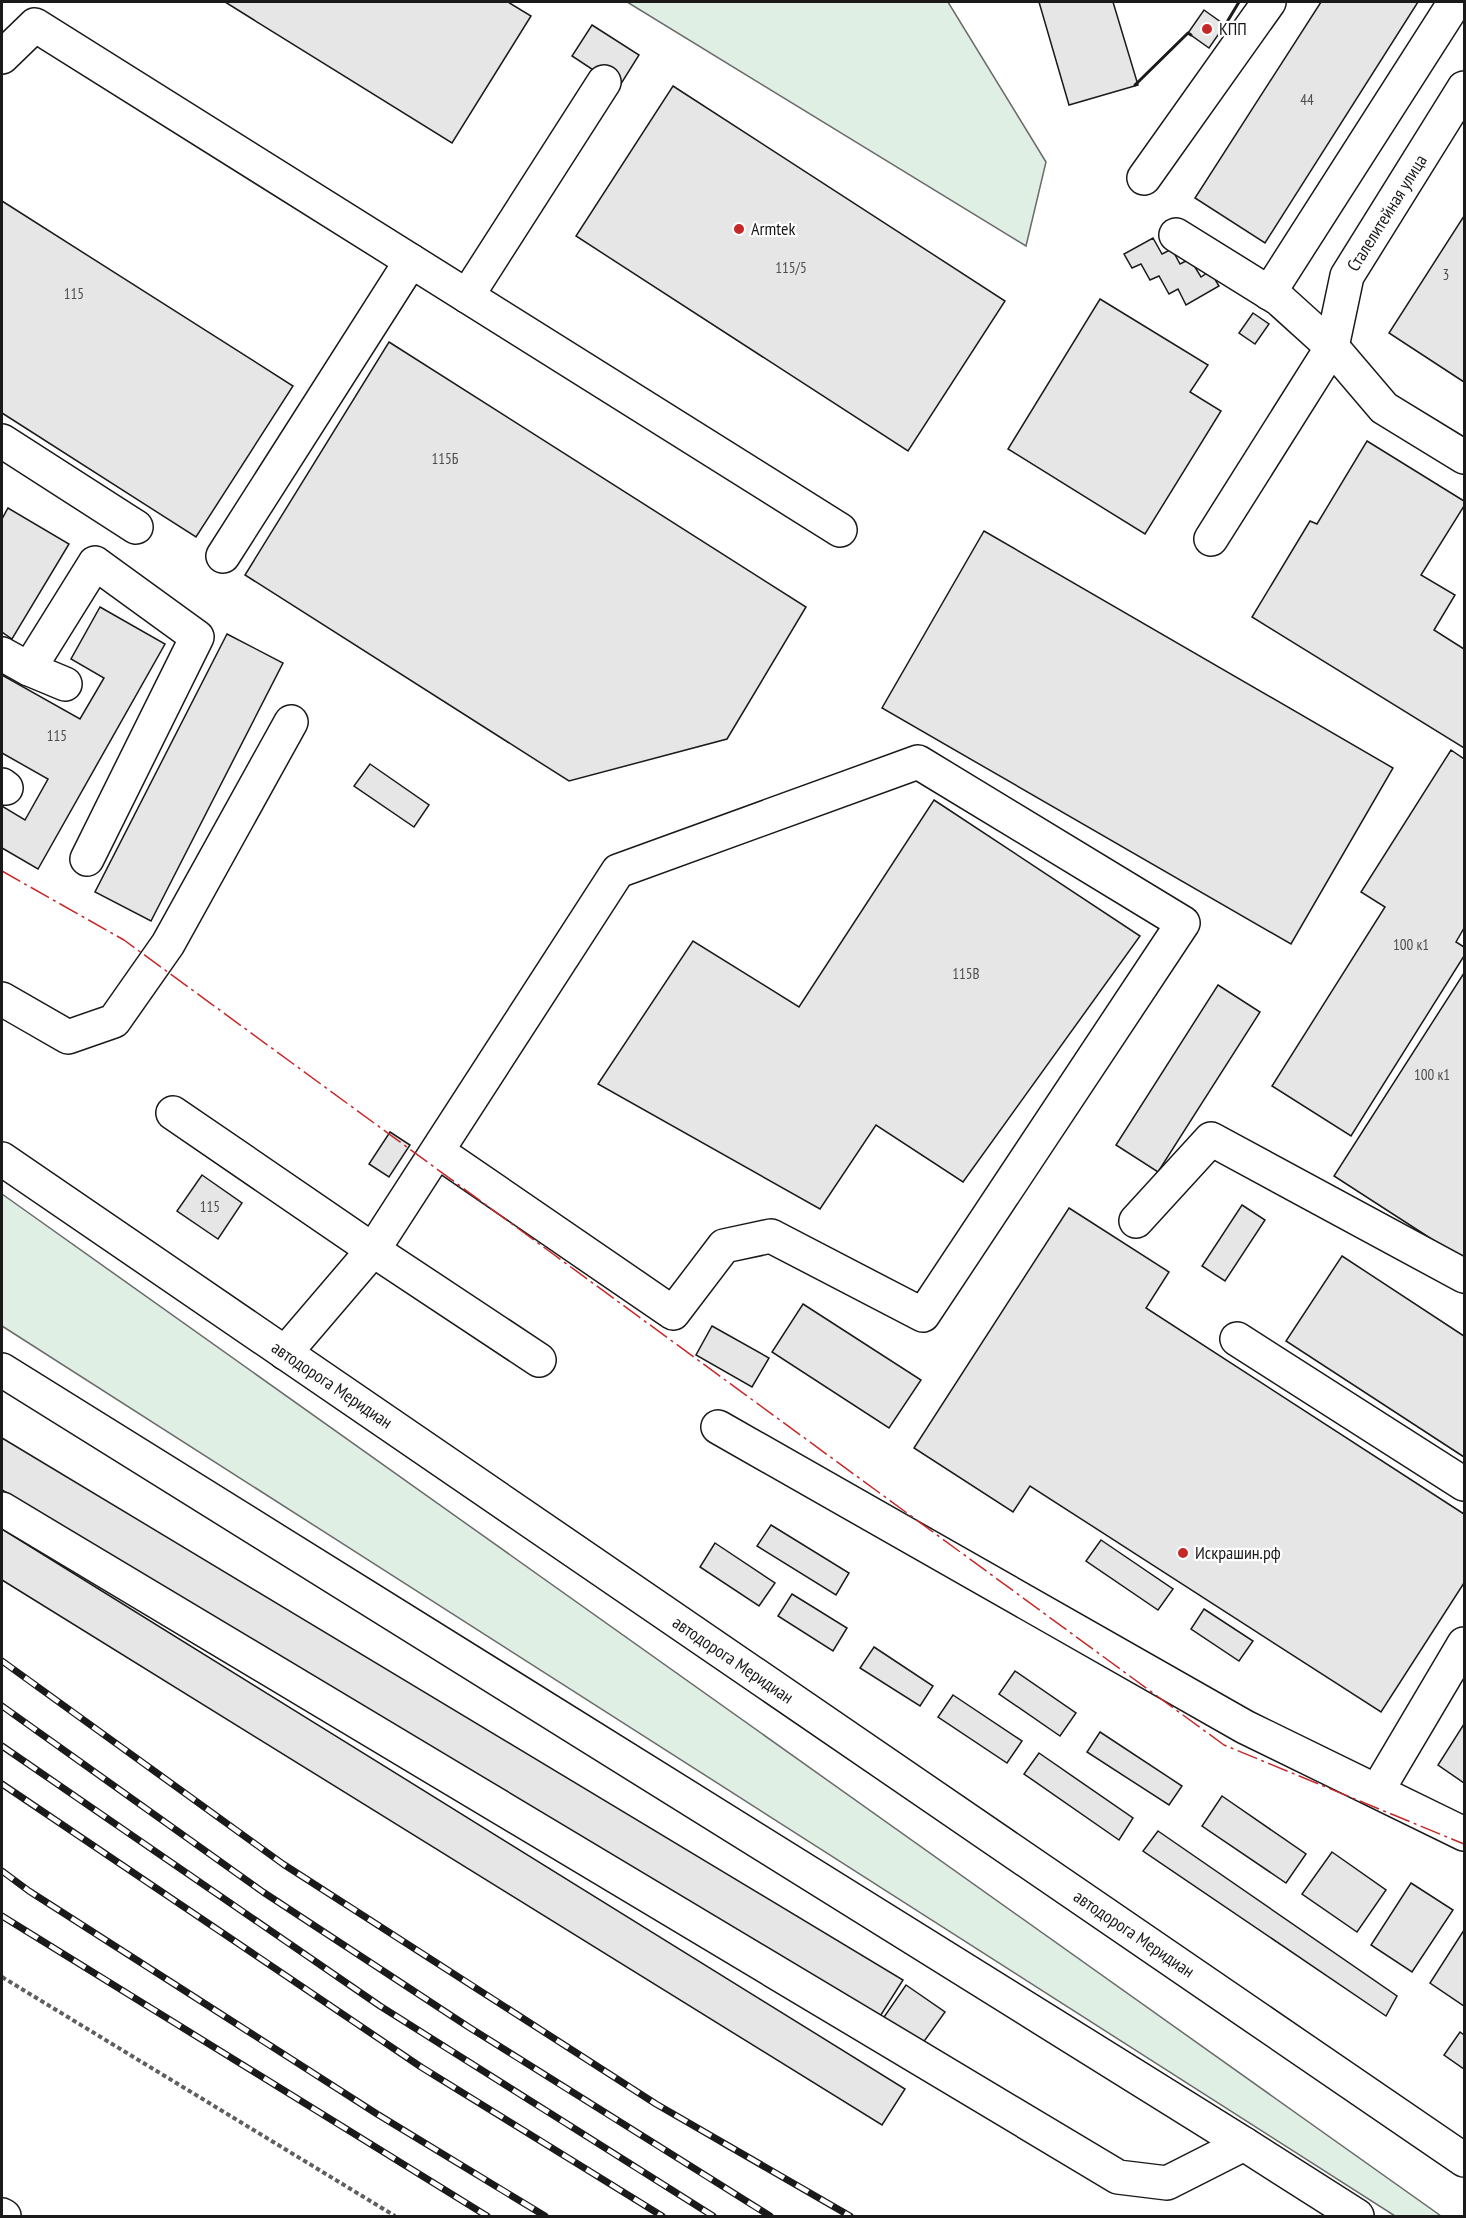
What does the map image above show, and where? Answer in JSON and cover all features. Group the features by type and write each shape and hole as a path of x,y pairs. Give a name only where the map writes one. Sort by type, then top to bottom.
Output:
{"main road":[{"path":"1144,178 1269,2"},
{"path":"1269,293 1455,2"},
{"path":"2,57 35,25 840,530"},
{"path":"467,296 604,82"},
{"name":"Сталелитейная улица","path":"1211,539 1332,346 1347,276 1464,88"},
{"path":"1176,235 1279,299 1332,346 1384,408 1464,457"},
{"path":"223,556 411,261"},
{"path":"2,441 136,527"},
{"path":"65,684 15,662 95,563 196,637 87,859"},
{"path":"2,999 68,1037 114,1021 168,944 291,722"},
{"path":"285,1353 373,1250 618,871 918,762 1183,923 923,1315 771,1236 724,1246 673,1313 437,1151"},
{"path":"173,1113 539,1360"},
{"path":"1136,1221 1211,1139 1464,1276"},
{"name":"автодорога Меридиан","path":"2,1159 1464,2160"},
{"path":"1237,1339 1464,1484"},
{"path":"2,1370 1244,2144 1357,2217"},
{"path":"718,1427 1245,1727 1464,1834"},
{"path":"2,1509 1118,2177 1167,2183 1244,2144"},
{"path":"1377,1791 1464,1644"}],"path":[{"path":"2,1977 395,2217"}],"green space":[{"path":"627,2 948,2 1046,162 1026,246"},
{"path":"2,1194 1441,2216 1395,2216 2,1326"}],"building":[{"path":"225,2 508,2 531,16 452,143"},
{"path":"1039,2 1113,2 1138,85 1069,105"},
{"path":"1321,2 1418,2 1265,243 1195,198"},
{"name":"КПП","path":"1204,10 1225,25 1209,48 1188,33"},
{"path":"592,25 639,55 619,87 572,56"},
{"path":"673,86 1005,301 908,451 576,236"},
{"path":"2,201 293,386 196,537 2,413"},
{"path":"1464,216 1464,382 1389,333"},
{"path":"1153,238 1162,254 1172,249 1180,264 1190,259 1201,277 1210,271 1219,286 1186,305 1178,289 1169,294 1159,276 1150,280 1141,264 1132,268 1124,254"},
{"path":"1100,299 1208,365 1190,392 1221,411 1145,534 1008,449"},
{"path":"1253,313 1269,324 1255,344 1239,333"},
{"path":"389,342 806,607 727,739 569,781 245,575"},
{"path":"1367,441 1464,501 1464,506 1421,575 1455,595 1434,630 1464,649 1464,748 1252,617 1310,521 1317,524"},
{"path":"8,508 69,544 12,639 2,632 2,519"},
{"path":"984,531 1393,768 1291,944 882,708"},
{"path":"100,607 165,644 38,869 2,848 2,806 25,820 48,779 2,753 2,675 80,719 104,678 71,659"},
{"path":"227,634 283,663 151,921 95,892"},
{"path":"1451,750 1464,759 1464,928 1456,942 1464,947 1464,956 1351,1136 1272,1086 1385,907 1361,892"},
{"path":"370,764 429,805 414,827 354,786"},
{"path":"934,800 1140,936 963,1182 876,1125 820,1209 598,1084 693,941 799,1007"},
{"path":"1464,973 1464,1260 1334,1176"},
{"path":"1218,985 1260,1012 1158,1172 1116,1145"},
{"path":"390,1132 410,1145 389,1177 369,1164"},
{"path":"202,1175 242,1203 218,1239 177,1211"},
{"path":"1242,1205 1265,1220 1225,1281 1202,1266"},
{"path":"1069,1208 1169,1272 1146,1308 1464,1514 1464,1583 1381,1712 1030,1486 1013,1512 914,1448"},
{"path":"1342,1256 1464,1336 1464,1457 1286,1341"},
{"path":"803,1304 921,1380 889,1428 772,1352"},
{"path":"712,1326 769,1358 752,1387 696,1355"},
{"path":"2,1438 903,1980 879,2018 2,1490"},
{"path":"771,1525 849,1573 836,1595 757,1546"},
{"path":"2,1529 905,2089 882,2125 2,1580"},
{"path":"1101,1540 1173,1589 1158,1610 1086,1561"},
{"path":"715,1543 775,1583 759,1606 700,1567"},
{"path":"792,1594 847,1628 833,1651 778,1616"},
{"path":"1204,1609 1253,1641 1239,1661 1191,1629"},
{"path":"874,1647 933,1686 920,1706 860,1668"},
{"path":"1015,1671 1076,1713 1060,1736 999,1694"},
{"path":"953,1695 1022,1741 1007,1763 938,1717"},
{"path":"1464,1724 1464,1783 1438,1765"},
{"path":"1100,1732 1182,1786 1169,1805 1087,1752"},
{"path":"1039,1753 1133,1818 1119,1840 1024,1774"},
{"path":"1222,1796 1306,1854 1286,1883 1202,1826"},
{"path":"1158,1831 1397,1996 1386,2016 1143,1851"},
{"path":"1332,1852 1386,1890 1357,1932 1302,1894"},
{"path":"1411,1883 1453,1910 1412,1972 1371,1945"},
{"path":"1464,1930 1464,2006 1430,1983"},
{"path":"906,1985 945,2012 920,2047 882,2020"},
{"path":"1460,2032 1464,2035 1464,2069 1444,2055"}],"railway":[{"path":"2,1661 283,1864 656,2104 850,2216"},
{"path":"2,1706 263,1892 467,2026 770,2216"},
{"path":"2,1746 380,2006 713,2216"},
{"path":"2,1784 421,2067 662,2216"},
{"path":"2,1871 29,1891 377,2114 545,2216"},
{"path":"2,1916 487,2216"}],"wall":[{"path":"1224,27 1239,2"},
{"path":"1135,85 1188,33 1191,35"}],"power":[{"path":"2,871 124,940 1224,1745 1464,1844"}],"place":[{"name":"КПП","path":"1207,29"},
{"name":"Armtek","path":"739,229"},
{"name":"Искрашин.рф","path":"1183,1553"}]}
